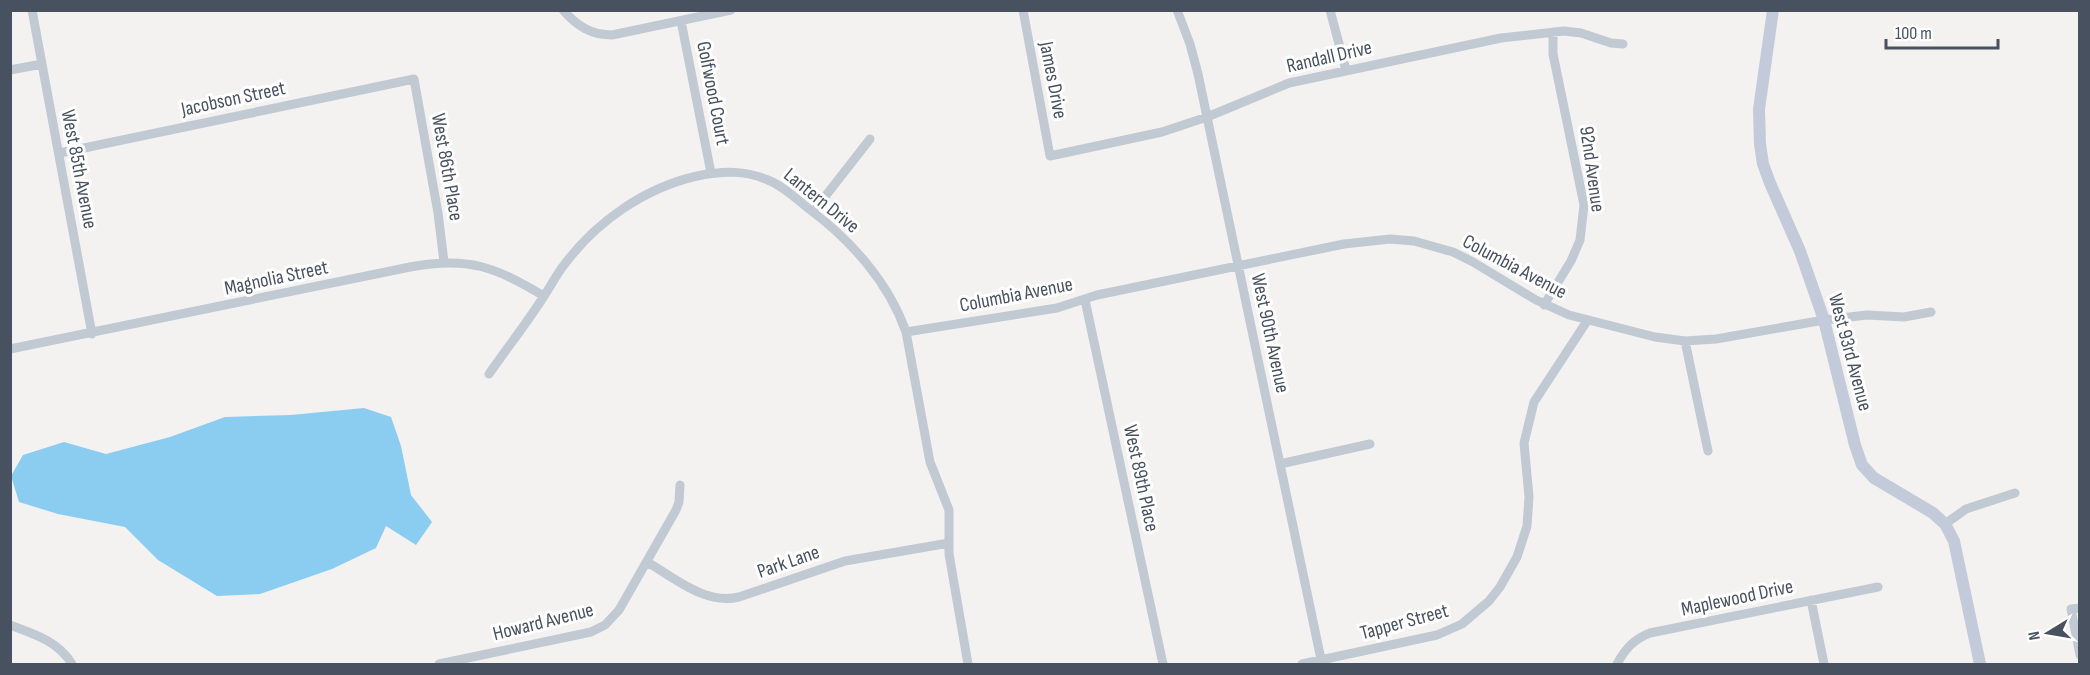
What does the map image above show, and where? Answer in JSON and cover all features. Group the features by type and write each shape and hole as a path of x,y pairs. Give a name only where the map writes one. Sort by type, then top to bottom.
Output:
{"street":[{"name":"West 85th Avenue","path":"32,10 92,334"},
{"path":"564,10 580,26 591,32 605,35 619,35 731,10"},
{"name":"James Drive","path":"1023,10 1050,156"},
{"name":"West 90th Avenue","path":"1177,10 1195,61 1322,663"},
{"path":"1330,10 1346,70"},
{"name":"West 93rd Avenue","path":"1773,10 1759,109 1760,144 1770,183 1800,251 1824,320 1855,445 1862,465 1874,478 1933,513 1945,524"},
{"name":"Golfwood Court","path":"681,21 711,173"},
{"name":"Randall Drive","path":"1050,156 1154,134 1207,117 1283,85 1501,38 1553,32 1581,33 1611,43 1623,44"},
{"name":"92nd Avenue","path":"1544,304 1580,240 1584,205 1553,54 1553,32"},
{"path":"10,70 42,64"},
{"name":"Jacobson Street","path":"60,153 414,79"},
{"name":"West 86th Place","path":"414,79 438,213 444,262"},
{"path":"813,212 870,139"},
{"name":"Lantern Drive","path":"489,374 563,266 589,236 622,209 662,188 690,177 734,171 765,178 845,238 892,300 906,333 930,462 949,510 949,543 968,664"},
{"name":"Columbia Avenue","path":"906,333 1057,308 1239,266 1356,242 1390,239 1414,241 1466,258 1544,304 1587,321 1655,337 1686,341 1716,339 1824,320 1867,315 1904,317 1932,312"},
{"name":"Magnolia Street","path":"10,349 444,262 476,265 497,270 544,296"},
{"name":"West 89th Place","path":"1085,300 1163,664"},
{"name":"Tapper Street","path":"1302,664 1322,663 1443,633 1468,620 1490,600 1516,557 1527,526 1529,497 1524,443 1534,402 1587,321"},
{"path":"1686,341 1708,451"},
{"path":"1280,464 1370,444"},
{"name":"Howard Avenue","path":"439,664 596,630 616,614 647,562 680,502 680,485"},
{"path":"1980,664 1954,541 1945,524 1966,509 2015,493"},
{"name":"Park Lane","path":"647,562 705,595 725,599 739,597 845,561 949,543"},
{"name":"Maplewood Drive","path":"1617,664 1633,642 1650,633 1878,587"},
{"path":"1811,600 1824,664"},
{"path":"2075,609 2079,655"},
{"path":"10,625 49,641 61,650 72,664"}],"water":[{"path":"364,408 391,417 401,446 411,495 432,522 416,545 386,526 376,548 332,569 260,594 217,596 158,560 125,527 58,514 19,502 11,476 23,455 64,442 106,454 170,437 225,417 291,415"}]}
